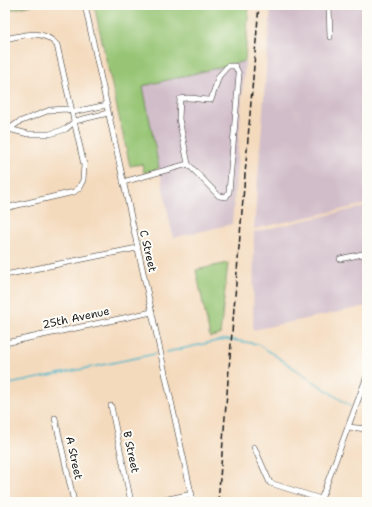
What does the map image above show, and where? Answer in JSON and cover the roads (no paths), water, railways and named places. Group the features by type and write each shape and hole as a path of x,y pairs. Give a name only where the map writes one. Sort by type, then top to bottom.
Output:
{"street":[{"name":"C Street","path":"86,5 137,248 193,502"},
{"path":"329,5 330,37"},
{"path":"5,39 41,33 52,38 57,44 84,166 83,180 79,188 67,194 5,208"},
{"path":"228,66 234,66 239,74 238,98 229,192 226,198 218,196 188,164 179,119 180,99 189,96 198,100 211,100 219,76 228,66"},
{"path":"7,129 18,122 42,112 59,109 73,112 107,105"},
{"path":"7,129 23,133 50,134 66,129 75,121 108,113"},
{"path":"123,182 188,164"},
{"path":"367,242 367,248"},
{"path":"5,275 137,248"},
{"path":"340,259 367,253"},
{"name":"25th Avenue","path":"5,343 152,312"},
{"path":"254,447 270,483 320,500 367,376"},
{"name":"B Street","path":"111,406 132,502"},
{"name":"A Street","path":"55,418 74,502"},
{"path":"348,427 367,429"},
{"path":"154,502 192,494"}],"waterway":[{"path":"167,352 226,339 258,344 350,406"},
{"path":"5,385 155,354"},
{"path":"361,411 367,411"}],"railway":[{"path":"218,502 259,5"}]}
